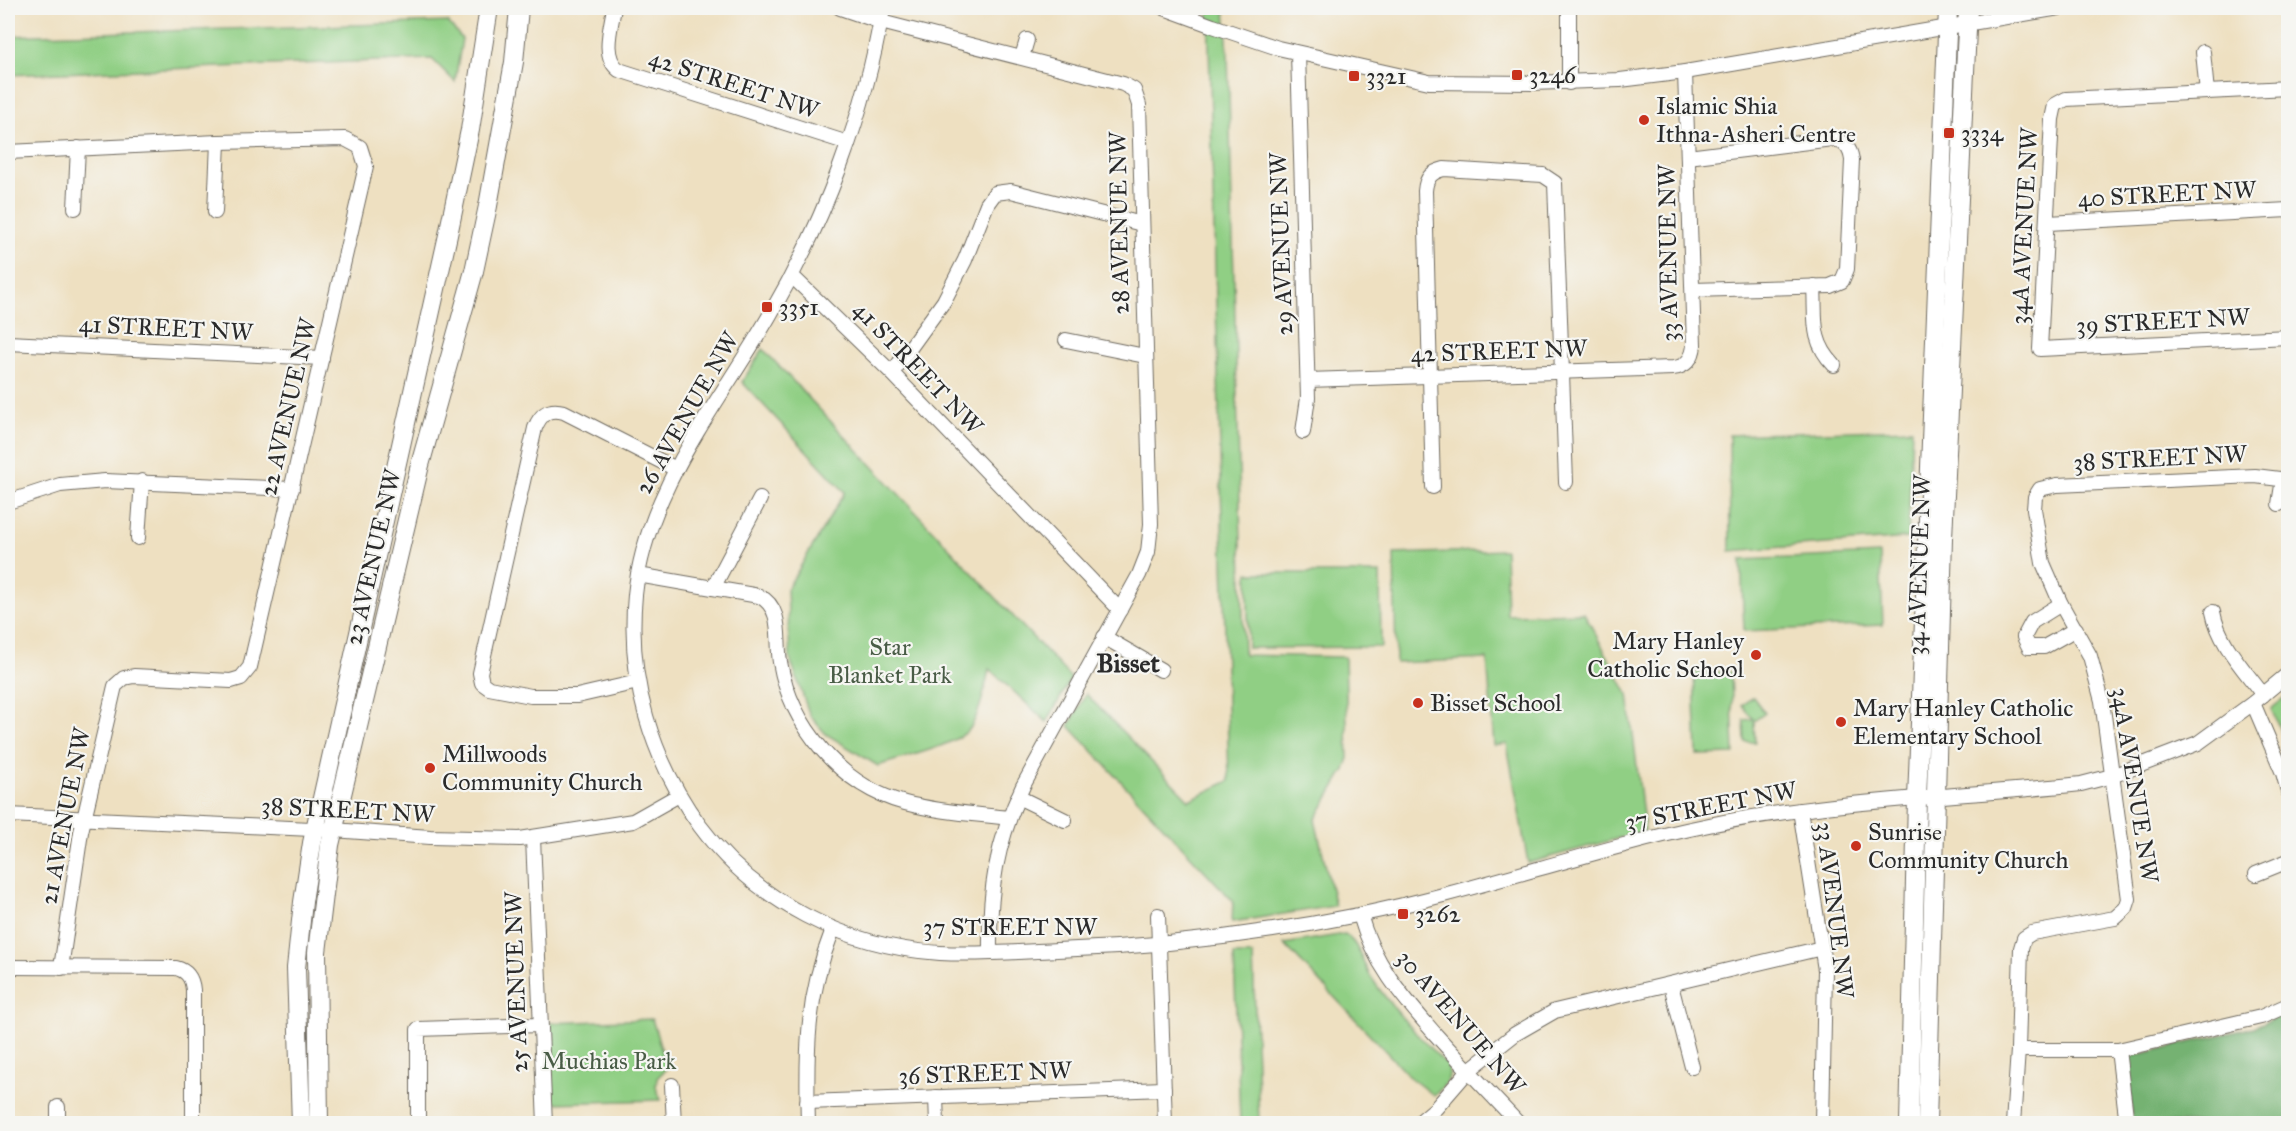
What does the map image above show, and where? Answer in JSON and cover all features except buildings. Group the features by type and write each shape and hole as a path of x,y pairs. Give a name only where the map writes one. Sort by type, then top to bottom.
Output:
{"main road":[{"name":"23 AVENUE NW","path":"301,1124 296,968 303,902 315,830 448,235 470,130 489,8"},
{"path":"511,8 514,62"},
{"name":"23 AVENUE NW","path":"319,1124 317,952 322,898 333,830 420,465 476,260 514,62 519,8"},
{"name":"34 AVENUE NW","path":"1909,1124 1917,800 1948,8"},
{"name":"34 AVENUE NW","path":"1927,1124 1943,538 1967,16"}],"street":[{"name":"42 STREET NW","path":"614,8 609,50 611,61 619,70 848,144"},
{"path":"840,8 881,22 1022,57 1026,40"},
{"name":"26 AVENUE NW","path":"738,869 706,834 679,795 658,755 650,732 638,682 634,634 638,575 657,507 676,469 771,315 792,276 824,206 848,144 873,58 883,8"},
{"path":"1164,8 1298,53 1429,81 1569,83 1620,80 1685,72 1947,28 1967,16 2059,8"},
{"path":"1569,8 1569,83"},
{"path":"2203,52 2207,92 2289,88"},
{"name":"29 AVENUE NW","path":"1298,53 1308,380 1308,402 1303,432"},
{"name":"28 AVENUE NW","path":"990,953 990,896 996,863 1009,818 1018,797 1141,568 1148,552 1151,534 1139,105 1134,90 1123,84 1022,57"},
{"name":"33 AVENUE NW","path":"1685,72 1694,350 1689,361"},
{"name":"34A AVENUE NW","path":"2040,350 2052,119 2055,105 2066,99 2207,92"},
{"name":"22 AVENUE NW","path":"124,678 134,676 231,681 244,675 252,662 364,175 365,159 360,147 345,139 218,142"},
{"path":"1688,157 1825,139 1845,143 1851,151 1852,160 1847,269 1842,281 1830,286 1693,290"},
{"path":"8,152 218,142 215,212"},
{"path":"75,208 78,148"},
{"path":"1433,487 1425,191 1426,183 1432,174 1444,169 1544,175 1553,180 1557,188 1566,482"},
{"path":"892,373 944,301 965,260 987,204 994,193 1011,191 1142,224"},
{"name":"40 STREET NW","path":"2048,223 2289,210"},
{"name":"41 STREET NW","path":"792,276 1014,489 1120,610"},
{"path":"1814,286 1817,339 1823,354 1834,365"},
{"name":"39 STREET NW","path":"2040,350 2289,337"},
{"name":"28 AVENUE NW","path":"1066,340 1145,356"},
{"name":"41 STREET NW","path":"8,343 322,358"},
{"name":"42 STREET NW","path":"1308,380 1678,367 1689,361"},
{"path":"638,682 592,693 551,697 497,691 482,683 481,666 535,428 540,418 547,411 564,412 676,469"},
{"name":"38 STREET NW","path":"2040,489 2057,485 2254,476 2286,479 2278,504"},
{"path":"138,538 142,481"},
{"path":"8,502 47,488 72,483 142,481 292,489"},
{"name":"34A AVENUE NW","path":"2013,1124 2021,948 2024,938 2032,933 2115,918 2126,908 2129,899 2102,701 2090,656 2061,604 2043,563 2034,509 2035,497 2040,489"},
{"path":"713,588 760,499"},
{"path":"638,575 759,596 770,603 776,618 780,663 789,695 814,740 844,771 878,792 903,803 931,809 1009,818"},
{"path":"2061,604 2032,622 2024,637 2029,647 2044,647 2076,629"},
{"path":"2213,612 2221,639 2258,699 2289,791"},
{"path":"1104,637 1161,670"},
{"name":"37 STREET NW","path":"738,869 780,901 833,929 871,941 918,951 990,953 1158,944 1247,934 1360,915 1670,834 1753,816 2081,784 2112,776 2198,743 2289,674"},
{"name":"21 AVENUE NW","path":"61,968 83,819 112,693 117,682 124,678"},
{"name":"38 STREET NW","path":"8,815 333,830 465,839 533,838 633,820 679,795"},
{"path":"1018,797 1065,820"},
{"name":"33 AVENUE NW","path":"1800,810 1822,948 1826,992 1822,1124"},
{"name":"25 AVENUE NW","path":"533,838 544,1124"},
{"path":"2256,874 2289,861"},
{"path":"1158,915 1165,1124"},
{"name":"30 AVENUE NW","path":"1360,915 1366,938 1388,977 1468,1071 1519,1124"},
{"path":"808,1124 807,1044 811,1005 821,961 833,929"},
{"path":"1417,1124 1436,1108 1468,1071 1515,1034 1556,1011 1822,948"},
{"path":"8,967 176,968 186,972 190,977 193,990 193,1124"},
{"path":"1671,985 1692,1066"},
{"path":"2018,1050 2118,1050 2261,1017 2289,1005"},
{"path":"418,1124 418,1029 540,1025"},
{"path":"2118,1050 2127,1124"},
{"path":"672,1085 674,1124"},
{"name":"36 STREET NW","path":"807,1102 1164,1089"},
{"path":"936,1097 937,1124"},
{"path":"58,1107 58,1124"}],"green space":[{"path":"1208,8 1225,8 1228,55 1244,655 1345,657 1348,761 1344,773 1315,820 1335,906 1232,922 1233,901 1069,726 1086,694 1189,800 1229,781"},
{"path":"448,22 462,39 455,82 432,59 8,75 8,36"},
{"name":"Star Blanket Park","path":"763,349 1071,678 1047,722 989,669 977,713 965,734 943,745 878,766 826,734 810,716 790,659 787,589 845,492 742,382"},
{"path":"1912,429 1908,538 1730,551 1729,435"},
{"path":"1505,550 1507,615 1584,613 1628,694 1645,831 1528,863 1507,744 1494,746 1487,659 1396,663 1394,554"},
{"path":"1880,554 1883,625 1744,631 1741,560"},
{"path":"1248,573 1380,573 1381,647 1248,648"},
{"path":"1731,672 1734,754 1697,755 1694,673"},
{"path":"2288,695 2288,747 2271,709"},
{"path":"1753,697 1765,713 1754,721 1755,742 1745,742 1744,720 1753,719 1742,705"},
{"path":"1344,934 1353,942 1371,977 1388,1000 1447,1065 1448,1078 1434,1096 1412,1079 1284,944"},
{"path":"1234,955 1253,955 1259,1123 1240,1123"},
{"path":"2288,1012 2288,1123 2133,1123 2126,1062 2128,1057 2254,1027"},
{"name":"Muchias Park","path":"652,1019 667,1068 657,1078 656,1087 661,1100 553,1103 550,1023"}],"place":[{"name":"3246","path":"1517,75"},
{"name":"3321","path":"1354,76"},
{"name":"Islamic Shia Ithna-Asheri Centre","path":"1644,120"},
{"name":"3334","path":"1949,133"},
{"name":"3351","path":"767,307"},
{"name":"Mary Hanley Catholic School","path":"1756,655"},
{"name":"Bisset School","path":"1418,703"},
{"name":"Mary Hanley Catholic Elementary School","path":"1841,722"},
{"name":"Millwoods Community Church","path":"430,768"},
{"name":"Sunrise Community Church","path":"1856,846"},
{"name":"3262","path":"1403,914"}],"district":[{"name":"Bisset","path":"1128,663"}]}
